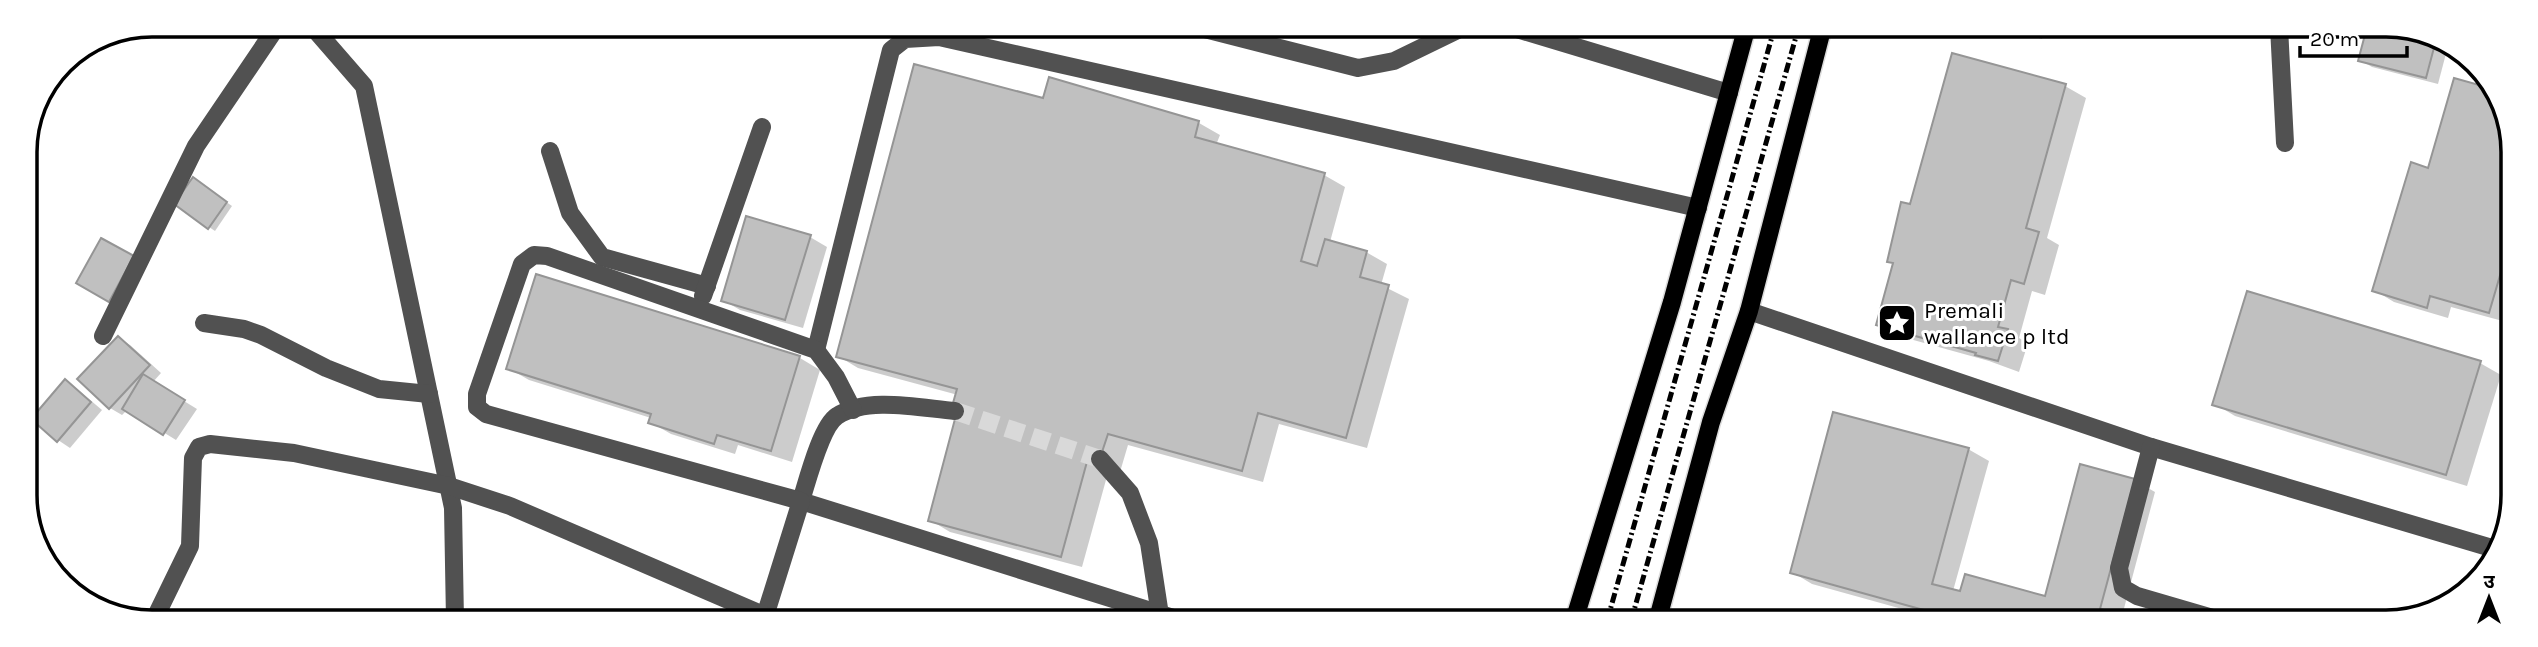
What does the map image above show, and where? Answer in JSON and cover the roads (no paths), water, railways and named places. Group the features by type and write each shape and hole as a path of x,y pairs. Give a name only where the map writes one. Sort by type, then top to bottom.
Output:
{"main road":[{"path":"1577,610 1672,303 1744,37"},
{"path":"1660,610 1711,422 1749,312 1821,37"}],"street":[{"path":"103,337 196,146 270,37"},
{"path":"321,37 364,86 453,508 455,610"},
{"path":"816,350 891,50 905,38 939,37 1698,208"},
{"path":"1236,37 1358,68 1394,61 1443,37"},
{"path":"1543,37 1728,93"},
{"path":"2280,37 2285,144"},
{"path":"698,309 762,127"},
{"path":"550,151 570,212 602,257 707,286"},
{"path":"853,410 836,377 816,350 547,256 534,255 522,264 477,394 477,407 486,414 802,502 1144,610"},
{"path":"1749,312 2151,447 2489,547"},
{"path":"204,323 244,329 261,335 379,390 429,394"},
{"path":"773,610 815,453 834,417 865,404 955,411"},
{"path":"159,610 190,546 193,458 199,447 210,444 294,453 449,486 510,506 752,610"},
{"path":"2151,447 2119,568 2123,588 2137,596 2185,610"},
{"path":"1100,459 1130,493 1149,543 1159,610"}],"tunnel":[{"path":"955,411 1100,459"}],"railway":[{"path":"1610,610 1772,37"},
{"path":"1634,610 1796,37"}],"place":[{"name":"Premali wallance p ltd","path":"1897,323"}]}
